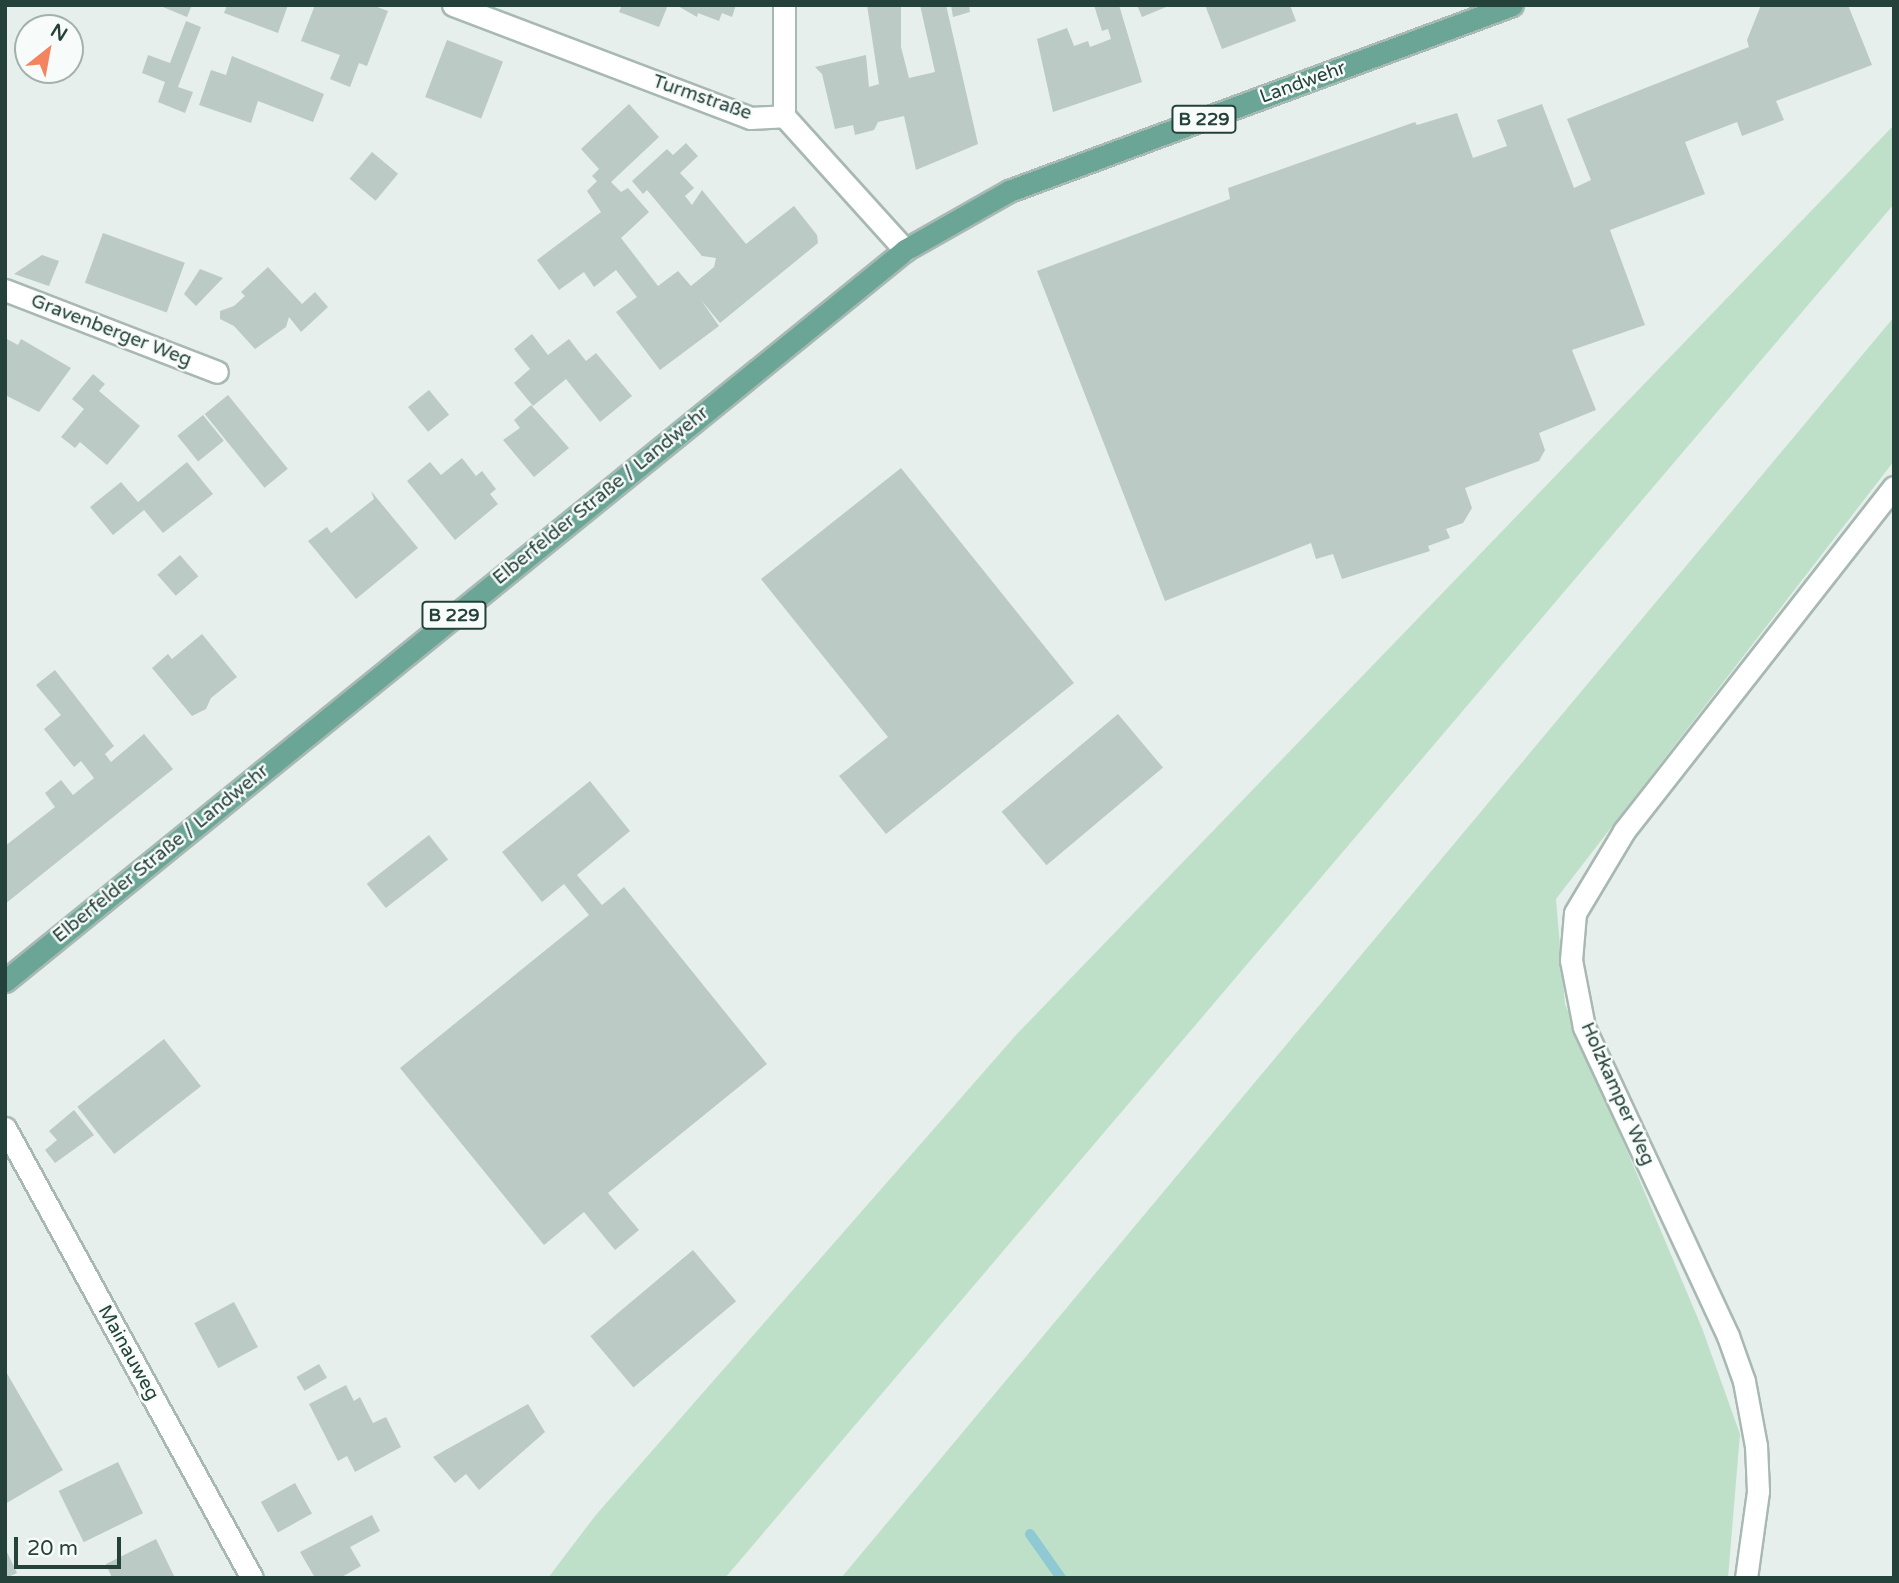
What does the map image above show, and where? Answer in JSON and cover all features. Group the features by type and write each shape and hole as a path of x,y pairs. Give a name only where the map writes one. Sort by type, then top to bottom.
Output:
{"main road":[{"name":"Landwehr","path":"905,250 1009,191 1512,5"},
{"name":"Elberfelder Straße / Landwehr","path":"5,981 905,250"}],"street":[{"name":"Turmstraße","path":"453,5 750,118 784,116"},
{"path":"784,5 784,116 905,250"},
{"name":"Gravenberger Weg","path":"5,290 218,372"},
{"name":"Holzkamper Weg","path":"1746,1578 1758,1491 1756,1446 1744,1381 1728,1336 1584,1027 1571,960 1575,913 1624,831 1894,487"},
{"name":"Mainauweg","path":"5,1128 252,1578"}],"green space":[{"path":"1894,125 1894,204 725,1578 548,1578 595,1516 1016,1035"},
{"path":"1894,317 1894,461 1556,899 1565,1004 1702,1328 1740,1434 1728,1578 841,1578"}],"building":[{"path":"158,5 192,5 187,17"},
{"path":"227,5 288,5 278,33 224,13"},
{"path":"315,5 372,5 388,11 367,66 359,63 350,87 330,79 340,55 301,41"},
{"path":"622,5 668,5 659,27 619,12"},
{"path":"676,5 736,5 732,17 722,13 719,21 698,13 697,17"},
{"path":"867,5 901,5 901,47 909,78 935,72 920,5 946,5 978,144 916,170 904,116 878,122 874,130 855,135 853,125 835,129 822,74 815,67 866,55 869,87 879,84"},
{"path":"951,5 969,5 970,12 953,17"},
{"path":"1094,5 1119,5 1142,82 1053,112 1037,39 1067,28 1074,46 1088,41 1090,47 1111,39 1108,29 1102,31"},
{"path":"1137,5 1171,5 1142,17"},
{"path":"1205,5 1290,5 1296,21 1222,49"},
{"path":"1761,5 1848,5 1872,65 1776,101 1784,120 1742,136 1737,122 1685,142 1705,194 1610,230 1645,325 1572,350 1596,410 1539,433 1545,450 1539,461 1465,488 1472,508 1463,523 1446,529 1450,538 1428,546 1430,551 1342,579 1333,554 1316,559 1311,543 1165,601 1037,271 1230,199 1228,188 1415,122 1417,125 1457,113 1473,158 1507,146 1497,120 1542,104 1574,188 1591,180 1567,119 1749,47 1747,40"},
{"path":"186,21 201,27 178,87 193,92 185,113 158,102 165,82 142,73 148,55 170,63"},
{"path":"447,40 503,62 481,118 425,97"},
{"path":"232,56 324,94 313,122 258,101 251,123 199,105 211,70 226,75"},
{"path":"629,104 659,137 611,182 621,192 628,188 649,212 621,238 658,286 678,271 691,286 714,267 716,258 702,256 647,190 643,194 632,181 667,149 673,155 686,143 698,156 680,173 694,188 685,196 692,205 702,190 746,244 794,206 817,235 818,243 720,323 701,300 719,326 660,370 616,312 637,297 616,270 594,287 584,272 559,290 537,260 601,212 587,191 597,181 592,176 599,169 581,149"},
{"path":"372,152 398,174 376,201 350,179"},
{"path":"103,233 185,263 167,313 85,283"},
{"path":"42,255 59,261 49,286 14,274"},
{"path":"268,267 302,304 315,292 328,307 301,332 289,317 286,327 255,349 234,326 220,319 220,311 234,306 245,296 241,292"},
{"path":"200,269 223,278 196,306 184,294"},
{"path":"532,334 548,355 569,339 586,361 596,353 632,396 600,422 566,379 533,406 514,383 530,369 514,349"},
{"path":"5,338 18,345 21,339 71,368 39,412 7,396"},
{"path":"93,374 105,384 99,391 140,426 107,465 80,442 75,448 61,437 84,409 72,399"},
{"path":"429,390 449,415 428,432 408,407"},
{"path":"228,395 288,469 264,488 205,414"},
{"path":"531,405 569,448 534,477 503,440 520,428 514,420"},
{"path":"203,415 224,441 198,461 177,436"},
{"path":"462,458 476,476 482,471 496,489 490,494 498,504 455,540 407,481 430,462 441,475"},
{"path":"187,462 213,494 163,533 144,510 113,535 90,507 121,482 138,502"},
{"path":"901,468 1074,683 886,834 839,776 888,737 761,579"},
{"path":"371,491 418,548 356,599 308,541 327,527 331,533 374,499"},
{"path":"180,555 198,576 176,596 157,575"},
{"path":"202,634 237,677 211,698 206,709 192,716 152,668 168,654 172,659"},
{"path":"55,670 114,746 105,754 111,762 144,734 173,769 5,904 5,846 55,807 45,793 61,780 73,795 94,778 81,761 74,767 44,729 61,715 36,685"},
{"path":"1118,714 1163,768 1047,865 1002,812"},
{"path":"590,781 630,831 577,875 602,905 624,887 767,1064 608,1193 639,1230 615,1250 584,1212 544,1245 400,1068 589,915 564,884 542,902 502,852"},
{"path":"429,835 448,859 386,908 367,884"},
{"path":"164,1039 201,1086 114,1154 77,1107"},
{"path":"74,1110 94,1135 55,1163 45,1150 57,1140 49,1131"},
{"path":"693,1250 736,1301 633,1387 590,1336"},
{"path":"234,1302 258,1347 218,1368 194,1323"},
{"path":"319,1364 327,1378 304,1391 296,1377"},
{"path":"5,1370 63,1470 5,1504"},
{"path":"346,1385 354,1401 360,1397 373,1423 386,1417 401,1447 355,1472 347,1456 338,1461 309,1404"},
{"path":"528,1404 545,1432 479,1490 466,1474 455,1483 433,1457"},
{"path":"118,1462 143,1513 84,1542 59,1491"},
{"path":"295,1483 312,1514 278,1533 261,1502"},
{"path":"372,1515 380,1531 350,1547 361,1566 340,1578 315,1578 300,1552"},
{"path":"156,1539 175,1578 112,1578 106,1564"},
{"path":"5,1548 17,1573 6,1578 5,1578"}],"waterway":[{"path":"1030,1534 1061,1578"}]}
